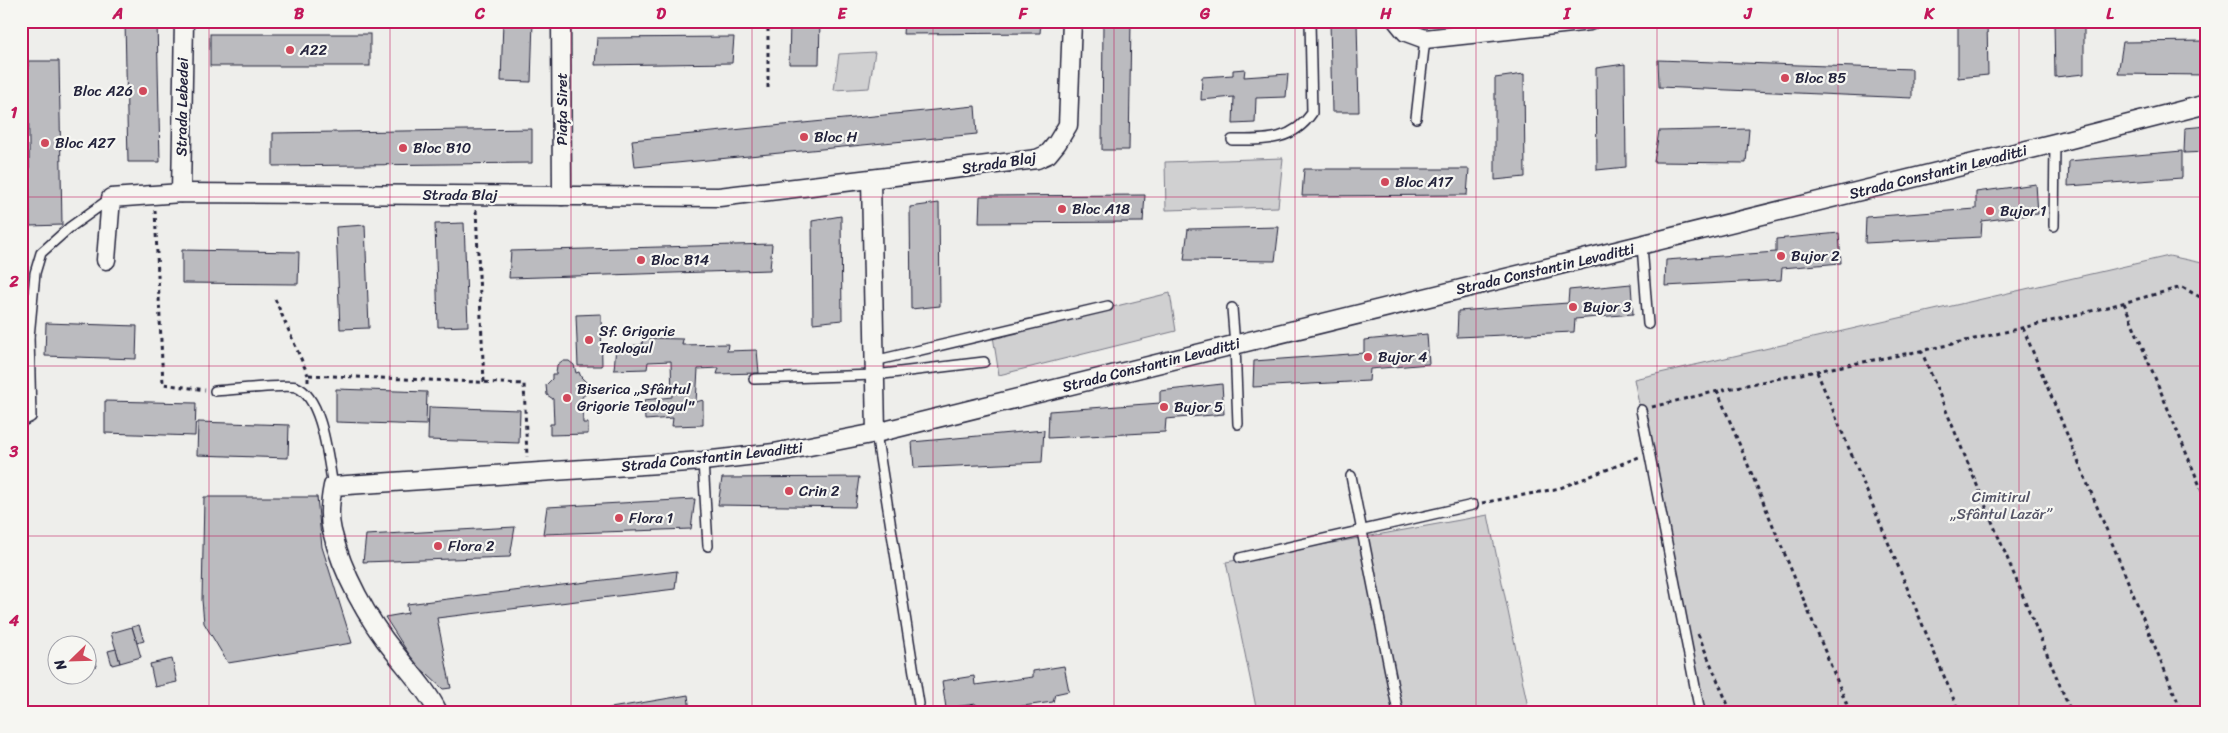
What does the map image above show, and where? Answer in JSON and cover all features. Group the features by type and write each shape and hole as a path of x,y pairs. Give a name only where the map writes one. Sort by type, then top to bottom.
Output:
{"street":[{"name":"Strada Lebedei","path":"181,193 184,21"},
{"name":"Piața Siret","path":"561,21 562,196"},
{"name":"Strada Blaj","path":"111,198 181,193 719,197 1037,159 1048,154 1068,125 1072,21"},
{"path":"1397,21 1406,32 1425,38 1590,21"},
{"name":"Strada Constantin Levaditti","path":"333,486 703,461 774,453 876,434 2207,104"},
{"path":"871,179 876,434"},
{"path":"106,260 111,198"},
{"path":"333,486 329,505 332,531 359,599 382,637 413,675 438,712"}],"lane":[{"path":"1232,140 1270,140 1303,126 1312,113 1310,21"},
{"path":"1416,118 1425,38"},
{"path":"2054,226 2055,143"},
{"path":"21,422 31,417 25,337 40,253 69,228 111,198"},
{"path":"1642,245 1648,324"},
{"path":"874,368 1108,306"},
{"path":"1232,308 1238,424"},
{"path":"754,379 874,368 984,362"},
{"path":"215,391 296,387 307,394 318,413 333,486"},
{"path":"1640,410 1700,712"},
{"path":"876,434 920,704"},
{"path":"703,461 708,546"},
{"path":"1351,476 1398,712"},
{"path":"1240,558 1473,504"}],"path":[{"path":"768,21 768,88"},
{"path":"155,195 163,384 215,391"},
{"path":"475,195 484,382"},
{"path":"1640,410 1717,390 1817,372 2023,328 2182,287 2207,301"},
{"path":"275,299 308,375 307,394"},
{"path":"2124,303 2207,503"},
{"path":"2023,328 2182,712"},
{"path":"1921,350 2071,712"},
{"path":"1817,372 1960,712"},
{"path":"308,375 524,384 528,473"},
{"path":"1717,390 1850,712"},
{"path":"1473,504 1560,488 1648,453"},
{"path":"1697,631 1732,712"}],"green space":[{"path":"875,52 869,88 834,90 839,54"},
{"path":"1283,158 1278,207 1166,210 1165,162"},
{"name":"Cimitirul „Sfântul Lazăr”","path":"2169,256 2207,264 2207,712 1699,712 1634,379"},
{"path":"1170,293 1176,331 999,375 993,336"},
{"path":"1488,515 1529,712 1257,712 1226,562"}],"building":[{"name":"Bloc A26","path":"125,21 157,21 160,162 128,162"},
{"path":"503,21 533,21 531,82 501,81"},
{"path":"790,21 820,21 819,64 789,64"},
{"path":"904,21 1041,21 1040,33 903,34"},
{"path":"1103,21 1131,21 1129,150 1102,150"},
{"path":"1330,21 1357,21 1359,112 1332,112"},
{"path":"1958,21 1987,21 1988,75 1958,78"},
{"path":"2054,21 2084,21 2084,74 2055,77"},
{"name":"A22","path":"210,34 370,34 370,66 210,66"},
{"path":"734,37 732,63 595,65 597,38"},
{"path":"2207,41 2207,75 2118,74 2123,42"},
{"name":"Bloc B5","path":"1658,60 1912,69 1912,98 1659,87"},
{"name":"Bloc A27","path":"28,61 59,61 62,225 30,226"},
{"path":"1625,64 1626,167 1597,170 1596,68"},
{"path":"1245,69 1244,77 1288,74 1286,97 1256,98 1255,123 1233,124 1234,97 1201,100 1202,77 1233,75 1233,70"},
{"path":"1524,74 1525,177 1495,180 1495,78"},
{"name":"Bloc H","path":"975,106 977,134 635,167 632,140"},
{"path":"2207,126 2207,152 2184,153 2185,128"},
{"name":"Bloc B10","path":"532,129 532,163 273,166 273,133"},
{"path":"1749,129 1746,163 1654,162 1659,131"},
{"path":"2182,151 2182,178 2068,186 2069,161"},
{"name":"Bloc A17","path":"1304,169 1469,169 1467,195 1302,196"},
{"name":"Bujor 1","path":"2036,184 2038,214 1982,221 1981,237 1865,243 1866,217 1976,209 1976,192"},
{"name":"Bloc A18","path":"1145,195 1143,222 979,223 980,196"},
{"path":"939,203 940,306 911,309 910,207"},
{"path":"841,216 842,320 813,323 812,221"},
{"path":"464,223 468,326 438,327 435,224"},
{"path":"365,225 369,328 340,329 336,227"},
{"path":"1279,227 1275,261 1184,260 1188,229"},
{"name":"Bujor 2","path":"1839,233 1841,263 1782,268 1781,280 1665,286 1666,260 1776,252 1776,239"},
{"name":"Bloc B14","path":"772,244 770,270 509,278 511,251"},
{"path":"182,250 299,252 298,284 182,283"},
{"name":"Bujor 3","path":"1631,284 1633,314 1575,319 1574,332 1457,337 1458,311 1568,303 1569,290"},
{"name":"Sf. Grigorie Teologul","path":"601,314 602,366 578,366 576,315"},
{"path":"46,323 137,326 136,359 45,356"},
{"name":"Bujor 4","path":"1427,334 1429,364 1370,369 1369,381 1253,387 1254,361 1364,353 1364,340"},
{"path":"643,338 683,339 682,345 728,344 727,351 757,350 759,373 717,374 719,368 698,369 696,402 703,400 703,425 672,426 673,418 645,420 644,400 672,397 671,361 648,362 647,369 614,370 616,346 642,345"},
{"name":"Biserica „Sfântul Grigorie Teologul\"","path":"562,361 569,361 574,365 576,373 579,372 587,383 587,393 582,397 583,423 588,423 588,434 550,435 550,424 554,424 553,399 547,395 546,385 552,379 552,374 556,374 557,365"},
{"name":"Bujor 5","path":"1222,384 1224,414 1166,419 1165,432 1048,438 1049,411 1160,403 1160,391"},
{"path":"336,389 427,392 426,425 336,422"},
{"path":"105,401 196,403 195,436 105,433"},
{"path":"429,407 520,410 519,443 428,440"},
{"path":"198,422 289,425 288,458 197,455"},
{"path":"1044,430 1042,462 914,468 912,442"},
{"name":"Crin 2","path":"859,477 855,507 718,505 722,478"},
{"path":"204,497 317,497 322,547 352,643 228,663 204,623 202,600"},
{"name":"Flora 1","path":"695,499 691,529 543,534 547,507"},
{"name":"Flora 2","path":"515,527 510,557 363,562 366,535"},
{"path":"677,571 675,589 437,618 451,688 443,689 414,662 385,617 408,613 407,604"},
{"path":"139,625 144,641 137,643 132,627"},
{"path":"132,627 141,657 120,663 111,633"},
{"path":"116,649 120,663 112,665 108,651"},
{"path":"172,659 177,682 155,687 150,664"},
{"path":"1064,666 1069,691 1055,694 1053,702 979,712 976,704 946,708 942,681 974,676 975,685 1033,677 1033,671"},
{"path":"688,695 690,712 587,712"}],"place":[{"name":"A22","path":"290,50"},
{"name":"Bloc B5","path":"1785,78"},
{"name":"Bloc A26","path":"143,91"},
{"name":"Bloc H","path":"804,137"},
{"name":"Bloc A27","path":"45,143"},
{"name":"Bloc B10","path":"403,148"},
{"name":"Bloc A17","path":"1385,182"},
{"name":"Bloc A18","path":"1062,209"},
{"name":"Bujor 1","path":"1990,211"},
{"name":"Bujor 2","path":"1781,256"},
{"name":"Bloc B14","path":"641,260"},
{"name":"Bujor 3","path":"1573,307"},
{"name":"Sf. Grigorie Teologul","path":"589,340"},
{"name":"Bujor 4","path":"1368,357"},
{"name":"Biserica „Sfântul Grigorie Teologul\"","path":"567,398"},
{"name":"Bujor 5","path":"1164,407"},
{"name":"Crin 2","path":"789,491"},
{"name":"Flora 1","path":"619,518"},
{"name":"Flora 2","path":"438,546"}]}
